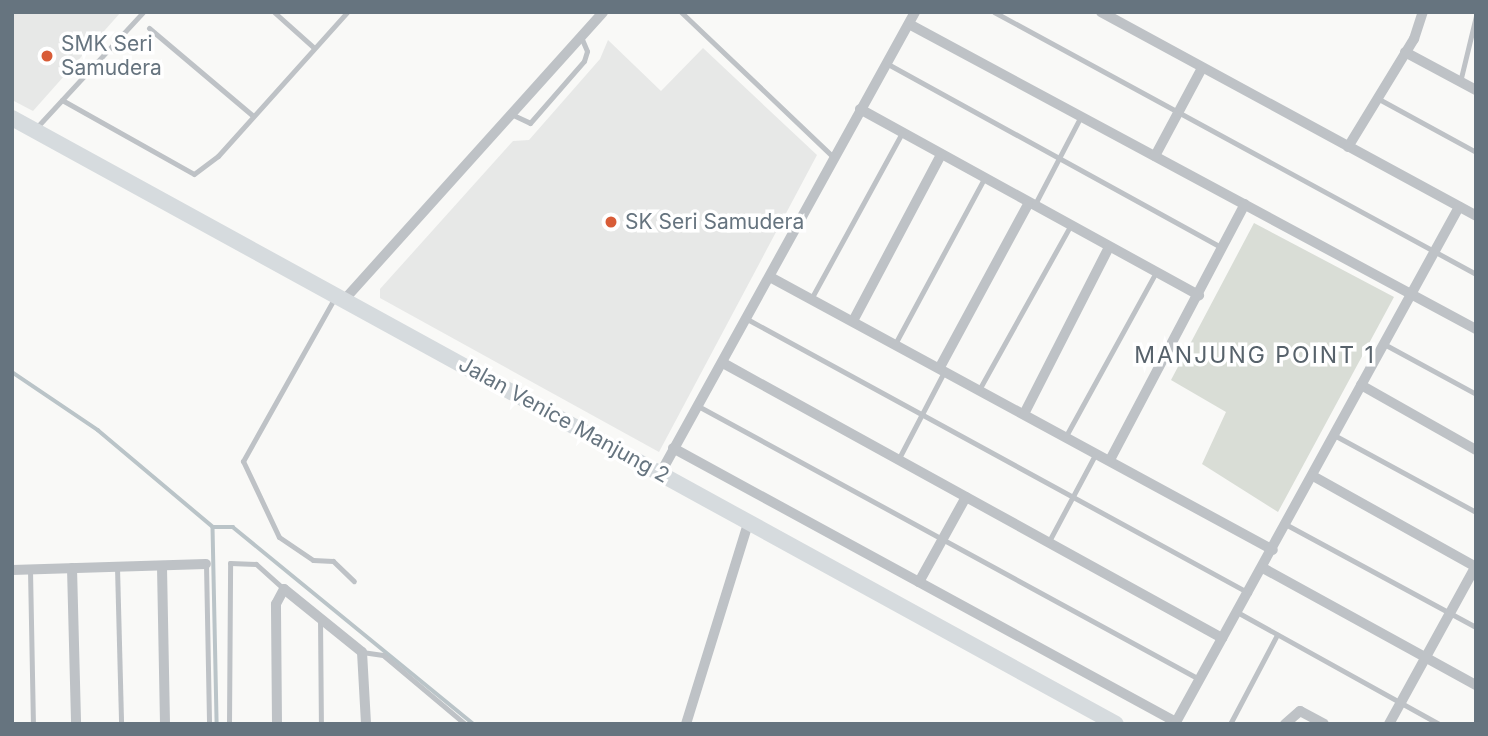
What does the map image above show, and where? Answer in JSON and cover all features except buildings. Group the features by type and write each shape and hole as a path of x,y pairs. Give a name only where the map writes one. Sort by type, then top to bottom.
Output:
{"street":[{"path":"660,474 915,12"},
{"path":"1101,12 1476,216"},
{"path":"1348,146 1405,52 1423,12"},
{"path":"340,298 581,37 598,14"},
{"path":"909,24 1476,329"},
{"path":"1405,52 1476,90"},
{"path":"1155,156 1202,68"},
{"path":"860,109 1199,295"},
{"name":"Jalan Venice Manjung 2","path":"12,118 1116,724"},
{"path":"853,321 941,155"},
{"path":"1111,458 1245,204"},
{"path":"943,369 1031,205"},
{"path":"673,448 1175,723 1273,550 1459,207"},
{"path":"1025,411 1109,247"},
{"path":"770,277 1025,411 1273,550"},
{"path":"723,363 1222,638"},
{"path":"1361,385 1476,450"},
{"path":"1312,476 1476,567 1389,724"},
{"path":"919,582 966,497"},
{"path":"686,724 749,521"},
{"path":"12,570 206,564"},
{"path":"162,567 165,724"},
{"path":"72,568 76,724"},
{"path":"1263,568 1476,685"},
{"path":"277,724 276,604 285,589 362,652 366,724"},
{"path":"1285,724 1300,711 1324,724"}],"lane":[{"path":"35,130 143,12"},
{"path":"274,12 313,47"},
{"path":"62,100 186,174 204,170 347,12"},
{"path":"681,12 833,157"},
{"path":"994,12 1476,274"},
{"path":"1461,82 1476,16"},
{"path":"149,28 253,116"},
{"path":"511,114 530,123 584,61 587,51 581,37"},
{"path":"886,63 1223,248"},
{"path":"1377,98 1476,152"},
{"path":"1031,205 1081,116"},
{"path":"811,299 902,133"},
{"path":"895,344 984,179"},
{"path":"980,388 1070,226"},
{"path":"1067,434 1156,272"},
{"path":"340,298 243,461 279,537 313,560 333,562 354,581"},
{"path":"747,318 1248,593"},
{"path":"1384,344 1476,394"},
{"path":"898,460 943,369"},
{"path":"698,406 1199,679"},
{"path":"1334,435 1476,512"},
{"path":"1048,543 1097,451"},
{"path":"1287,524 1476,626"},
{"path":"229,724 230,563 261,567 285,589"},
{"path":"206,564 209,724"},
{"path":"117,567 121,724"},
{"path":"30,570 33,724"},
{"path":"1237,612 1439,724"},
{"path":"320,618 321,724"},
{"path":"1230,724 1277,635"},
{"path":"362,652 383,655 464,724"}],"shaded area":[{"name":"SMK Seri Samudera","path":"12,12 121,12 33,111 12,100"},
{"name":"SK Seri Samudera","path":"608,40 661,91 703,48 817,155 659,452 380,298 380,289 513,141 529,140 600,59"},
{"path":"1254,223 1394,297 1278,512 1202,464 1226,412 1171,380"}],"waterway":[{"path":"12,372 98,430 213,527 233,527 474,724"},
{"path":"213,527 217,724"}],"place":[{"name":"SMK Seri Samudera","path":"47,56"},
{"name":"SK Seri Samudera","path":"611,222"}],"district":[{"name":"MANJUNG POINT 1","path":"1255,355"}]}
